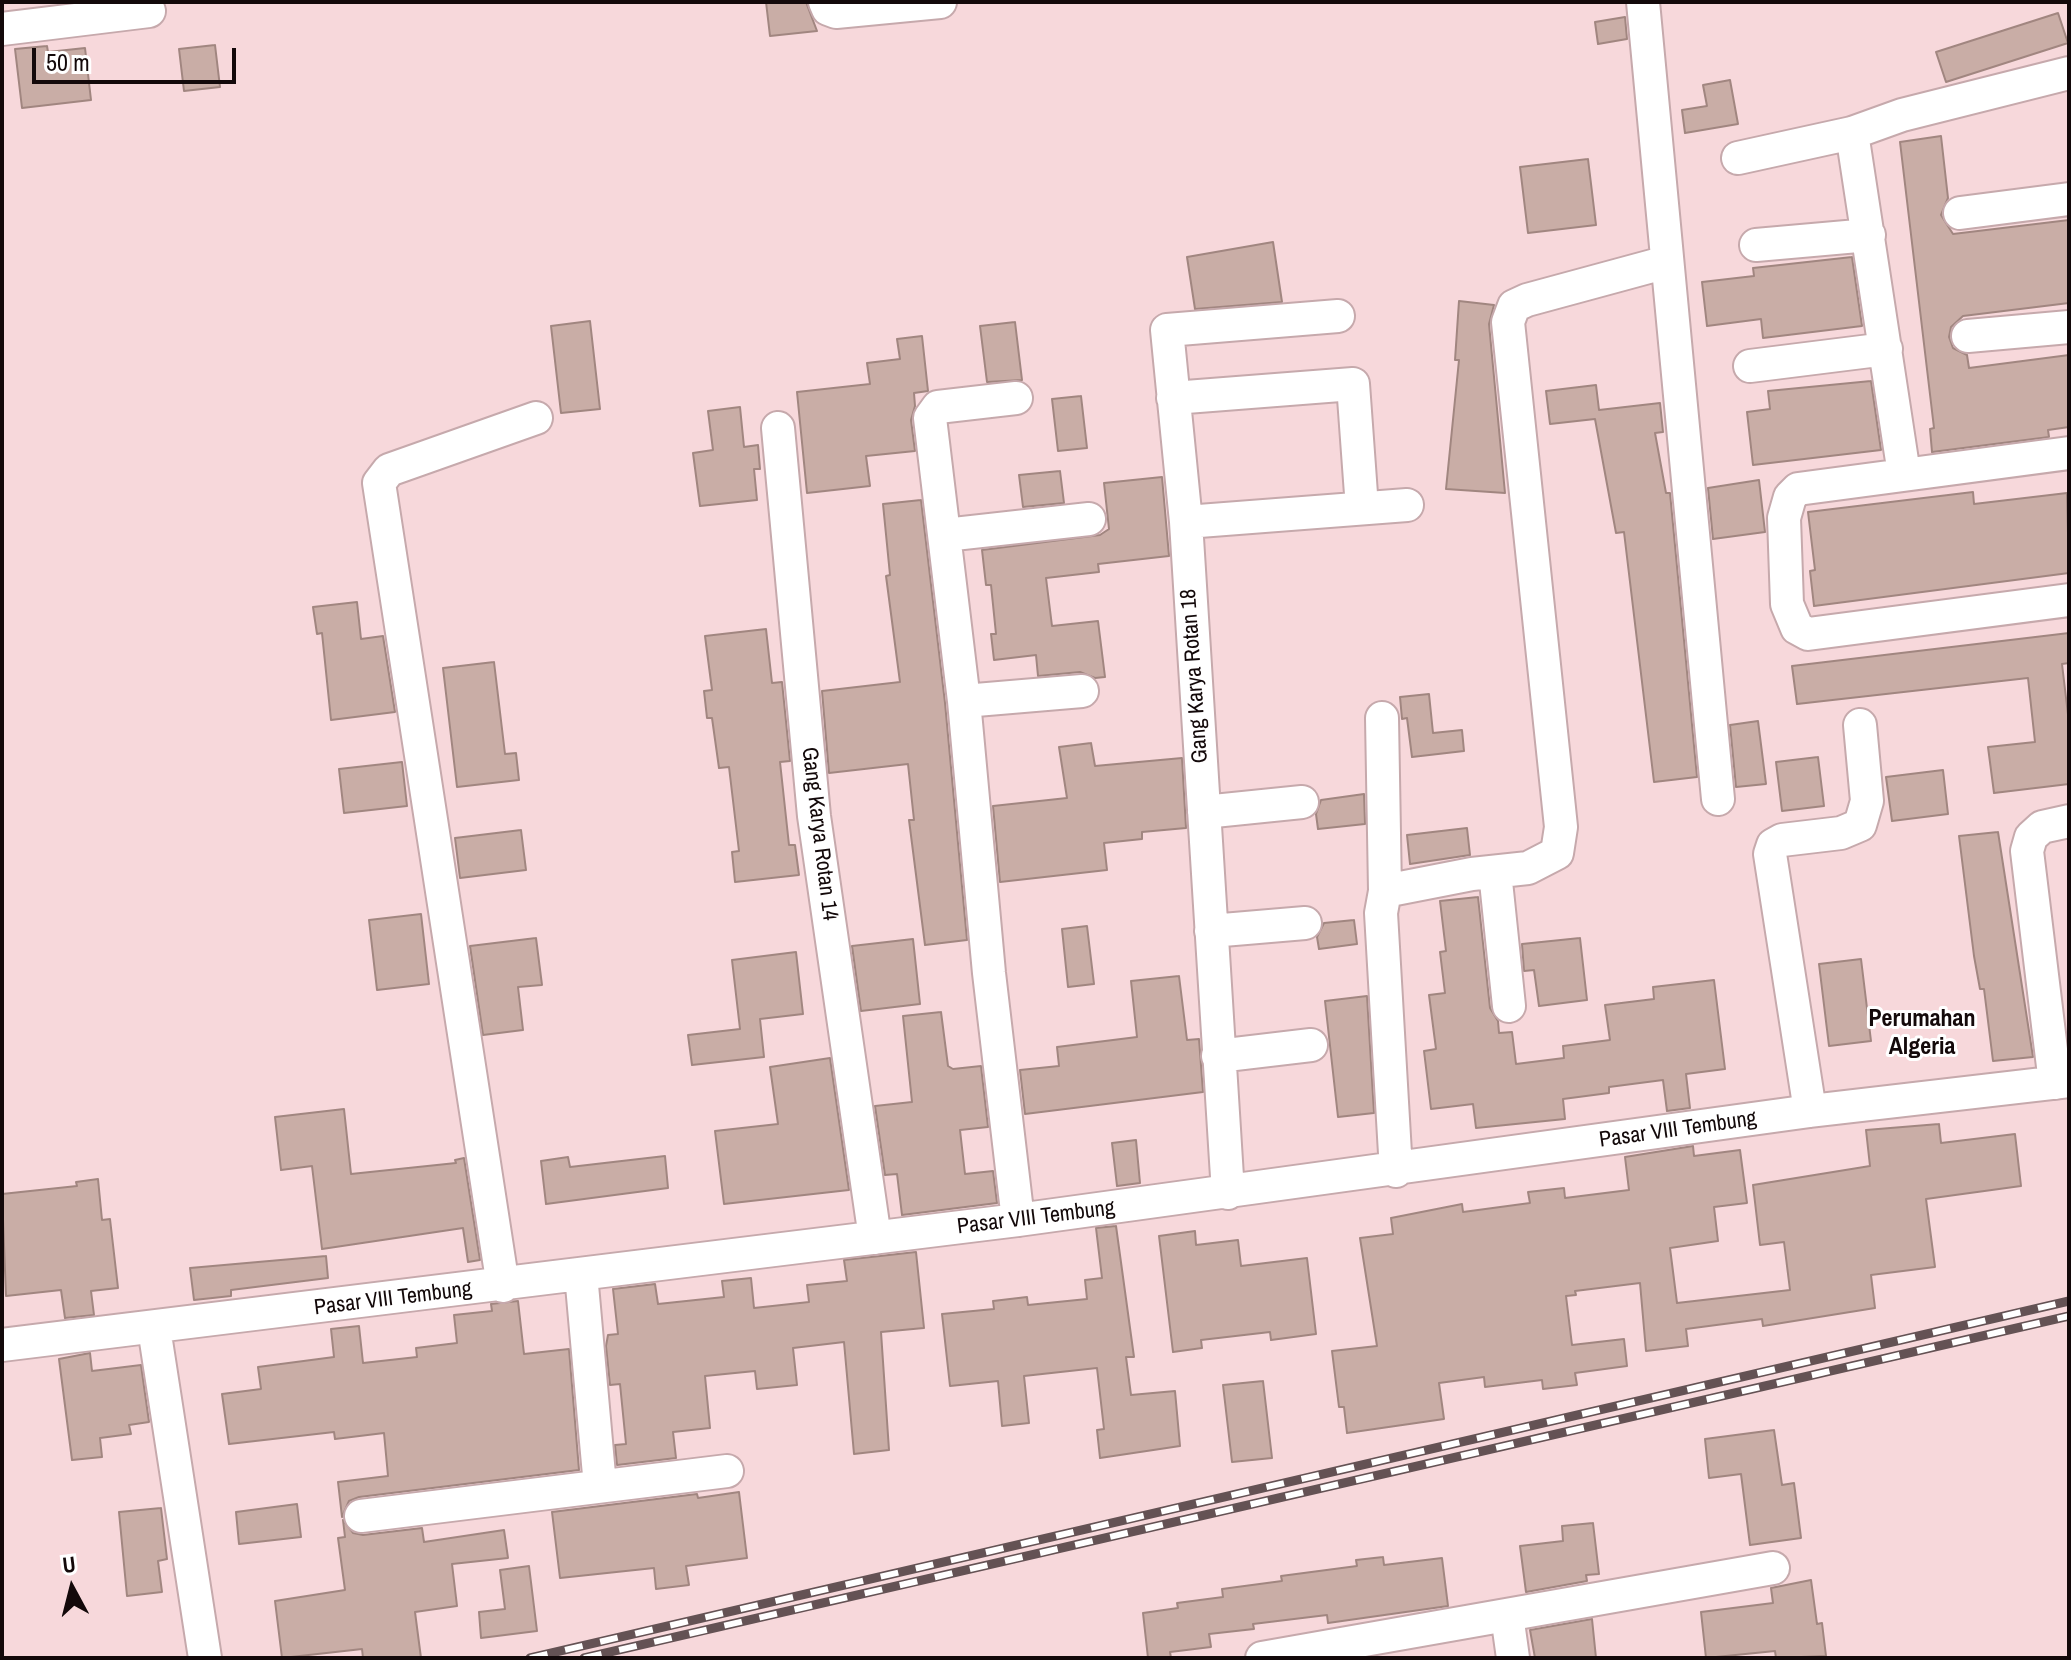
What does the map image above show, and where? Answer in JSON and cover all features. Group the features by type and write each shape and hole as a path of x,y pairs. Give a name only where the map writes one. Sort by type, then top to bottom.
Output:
{"street":[{"path":"825,2 833,12 940,2"},
{"path":"1643,2 1718,799"},
{"path":"2,29 149,11"},
{"path":"1738,158 1852,133 1902,115 2069,73"},
{"path":"1852,133 1904,474"},
{"path":"1960,213 2069,199"},
{"path":"1756,245 1869,235"},
{"path":"1385,891 1528,868 1549,860 1557,853 1561,827 1508,322 1514,306 1527,300 1667,262"},
{"name":"Gang Karya Rotan 18","path":"1228,1193 1186,522 1167,330 1338,316"},
{"path":"1968,336 2069,327"},
{"path":"1750,366 1886,349"},
{"path":"1173,398 1353,384 1362,508"},
{"path":"1016,398 938,407 931,413 1018,1220"},
{"path":"503,1286 379,483 389,470 536,418"},
{"name":"Gang Karya Rotan 14","path":"778,428 814,816 875,1238"},
{"path":"2069,453 1798,489 1790,497 1784,518 1787,604 1797,628 1820,634 2069,600"},
{"path":"1186,522 1407,505"},
{"path":"945,535 1089,519"},
{"path":"964,701 1082,691"},
{"path":"1382,718 1385,891 1381,913 1396,1171"},
{"path":"1810,1111 1770,854 1773,845 1782,840 1841,833 1860,825 1867,801 1860,725"},
{"path":"1204,812 1302,802"},
{"path":"2062,1082 2027,851 2031,837 2042,827 2069,821"},
{"path":"1495,872 1509,1006"},
{"path":"1211,931 1305,923"},
{"path":"1218,1056 1311,1045"},
{"name":"Pasar VIII Tembung","path":"2,1345 503,1286 1396,1171 1810,1111 2062,1082"},
{"path":"581,1274 600,1486"},
{"path":"154,1328 205,1658"},
{"path":"361,1516 727,1471"},
{"path":"1263,1658 1773,1568"},
{"path":"1507,1615 1513,1658"}],"building":[{"path":"766,2 806,2 817,31 770,36"},
{"path":"2058,13 2068,43 1946,82 1936,52"},
{"path":"1625,17 1627,39 1598,44 1595,22"},
{"path":"215,45 220,87 184,91 179,49"},
{"path":"47,46 48,52 85,48 91,100 22,108 15,49"},
{"path":"1730,80 1738,124 1685,133 1682,110 1707,106 1703,85"},
{"path":"1941,136 1948,198 1941,215 1953,234 2069,220 2069,303 1963,316 1951,327 1949,337 1953,348 1967,355 1969,368 2069,355 2069,427 2048,430 2049,437 1932,452 1930,429 1934,428 1900,142"},
{"path":"1588,159 1596,225 1528,233 1520,167"},
{"path":"1273,242 1282,302 1195,309 1187,257"},
{"path":"1852,257 1862,326 1763,338 1761,319 1707,326 1702,282 1754,276 1753,268"},
{"path":"1459,301 1494,305 1489,324 1505,493 1446,489 1459,360 1455,360"},
{"path":"590,321 600,409 561,413 551,326"},
{"path":"1015,322 1022,380 987,382 980,326"},
{"path":"922,336 928,391 914,393 915,406 911,420 915,451 866,456 870,486 807,493 797,392 870,384 867,363 900,359 897,339"},
{"path":"1871,381 1881,450 1753,465 1747,412 1770,409 1768,391"},
{"path":"1596,385 1599,410 1660,403 1663,432 1655,433 1666,493 1670,493 1697,777 1654,782 1624,532 1616,533 1595,419 1550,424 1546,391"},
{"path":"1081,396 1087,448 1058,451 1052,399"},
{"path":"740,407 744,447 758,445 760,469 754,469 757,500 700,506 693,453 713,450 708,411"},
{"path":"1060,471 1064,503 1023,507 1019,475"},
{"path":"1162,477 1169,556 1098,564 1099,572 1046,578 1052,626 1098,621 1105,677 1095,678 1080,672 1038,676 1036,655 994,660 991,634 996,634 991,585 986,585 982,550 1100,535 1109,529 1104,483"},
{"path":"1759,480 1765,532 1713,539 1708,488"},
{"path":"1973,492 1974,504 2067,493 2069,573 1814,606 1810,571 1815,570 1808,512"},
{"path":"921,500 945,703 967,940 925,945 909,820 914,820 908,764 829,773 822,691 900,682 886,576 890,575 883,504"},
{"path":"357,602 361,639 383,636 395,712 331,720 322,633 317,634 313,607"},
{"path":"766,629 772,683 782,682 790,761 780,762 789,845 795,845 799,875 735,882 732,852 739,851 729,767 719,768 712,718 707,718 704,691 712,690 705,636"},
{"path":"2069,633 2069,663 2062,664 2069,723 2069,784 1994,793 1988,747 2035,742 2028,678 1797,704 1792,666"},
{"path":"494,662 505,754 516,753 519,780 457,787 443,668"},
{"path":"1429,694 1433,733 1462,730 1464,751 1412,757 1407,718 1402,719 1400,697"},
{"path":"1758,721 1766,784 1736,787 1730,725"},
{"path":"1091,743 1095,766 1182,758 1186,828 1142,832 1142,839 1104,843 1107,870 1000,882 993,806 1067,798 1059,747"},
{"path":"1818,757 1824,806 1782,811 1776,762"},
{"path":"402,762 407,806 344,813 339,769"},
{"path":"1943,770 1948,814 1892,821 1886,777"},
{"path":"1364,794 1365,824 1318,829 1316,814 1321,800"},
{"path":"1467,828 1470,855 1410,864 1407,835"},
{"path":"521,830 526,870 460,878 455,838"},
{"path":"1998,832 2033,1057 1993,1061 1984,989 1980,989 1974,956 1959,836"},
{"path":"1478,897 1490,1008 1498,1021 1499,1033 1512,1032 1516,1064 1564,1058 1563,1046 1610,1040 1605,1005 1654,999 1653,987 1714,980 1725,1069 1686,1074 1690,1108 1667,1111 1663,1080 1609,1087 1609,1093 1563,1099 1565,1119 1476,1128 1473,1104 1431,1109 1424,1051 1436,1049 1429,995 1445,993 1440,952 1446,951 1440,901"},
{"path":"421,914 429,984 377,990 369,920"},
{"path":"1354,920 1357,944 1319,949 1317,937 1324,923"},
{"path":"1087,926 1094,984 1068,987 1062,929"},
{"path":"536,938 542,985 518,987 523,1030 483,1035 470,946"},
{"path":"1580,938 1587,1000 1539,1006 1534,970 1524,971 1522,944"},
{"path":"913,939 920,1004 861,1011 852,946"},
{"path":"796,952 803,1014 760,1019 764,1057 692,1065 688,1035 740,1029 732,960"},
{"path":"1861,959 1871,1041 1829,1046 1819,964"},
{"path":"1179,976 1187,1040 1199,1039 1203,1092 1025,1114 1020,1070 1059,1066 1057,1047 1137,1037 1131,981"},
{"path":"1367,996 1374,1113 1338,1117 1325,1001"},
{"path":"941,1012 948,1066 953,1069 981,1066 988,1127 960,1130 965,1174 993,1171 997,1203 902,1215 897,1174 885,1175 875,1106 912,1102 903,1016"},
{"path":"830,1058 849,1190 724,1204 715,1131 778,1124 770,1067"},
{"path":"344,1109 351,1174 456,1163 455,1160 464,1158 480,1260 468,1262 463,1228 322,1249 312,1166 281,1170 275,1117"},
{"path":"1939,1124 1941,1143 2015,1134 2021,1186 1926,1199 1935,1267 1871,1275 1875,1308 1763,1326 1762,1319 1686,1329 1688,1346 1646,1351 1640,1283 1575,1291 1576,1295 1566,1296 1572,1345 1624,1339 1627,1366 1575,1373 1577,1385 1543,1389 1542,1380 1485,1387 1484,1377 1439,1383 1444,1419 1347,1433 1344,1407 1339,1407 1332,1351 1377,1346 1360,1238 1393,1234 1391,1218 1462,1204 1463,1212 1530,1203 1528,1192 1564,1188 1565,1198 1629,1190 1625,1157 1693,1146 1694,1156 1740,1150 1747,1203 1714,1207 1718,1241 1670,1248 1677,1303 1790,1290 1784,1242 1760,1245 1753,1185 1870,1166 1866,1130"},
{"path":"1136,1140 1140,1183 1117,1186 1112,1143"},
{"path":"665,1156 668,1188 546,1204 541,1161 568,1157 570,1167"},
{"path":"98,1179 102,1220 110,1219 118,1288 91,1291 94,1315 65,1318 61,1290 6,1296 2,1194 77,1186 76,1182"},
{"path":"1116,1226 1134,1357 1126,1357 1131,1395 1175,1391 1180,1446 1100,1458 1097,1430 1104,1429 1097,1368 1024,1376 1029,1423 1002,1426 998,1381 950,1386 942,1314 994,1309 993,1301 1027,1297 1028,1305 1087,1299 1085,1280 1102,1278 1096,1228"},
{"path":"1195,1231 1196,1245 1238,1240 1241,1266 1307,1258 1316,1334 1271,1340 1270,1332 1201,1340 1202,1348 1173,1352 1159,1236"},
{"path":"916,1252 924,1328 881,1332 889,1450 854,1454 844,1342 793,1348 797,1385 757,1389 755,1371 705,1376 710,1428 673,1432 676,1458 617,1465 615,1445 626,1444 620,1384 610,1385 606,1346 608,1335 618,1334 613,1289 655,1284 658,1304 724,1297 722,1281 751,1278 754,1308 809,1302 807,1285 847,1281 844,1260"},
{"path":"326,1256 328,1278 231,1290 231,1296 194,1300 190,1268"},
{"path":"518,1301 524,1354 569,1349 579,1470 359,1497 349,1501 342,1517 338,1482 388,1476 384,1433 335,1439 334,1432 229,1444 222,1394 261,1389 258,1367 334,1357 331,1329 359,1326 363,1363 417,1357 416,1348 457,1343 454,1315 492,1311 491,1304"},
{"path":"90,1353 92,1371 141,1365 149,1422 129,1425 131,1434 100,1438 102,1457 72,1460 59,1359"},
{"path":"1263,1381 1272,1458 1232,1462 1223,1385"},
{"path":"1774,1430 1782,1485 1794,1483 1801,1538 1750,1545 1741,1474 1709,1478 1705,1439"},
{"path":"739,1492 747,1558 686,1566 689,1585 656,1589 654,1568 560,1578 552,1512 697,1494 698,1498"},
{"path":"297,1504 301,1537 239,1544 236,1512"},
{"path":"161,1508 167,1559 158,1561 162,1592 127,1596 119,1512"},
{"path":"343,1520 353,1533 363,1535 422,1528 424,1542 504,1530 508,1558 452,1564 457,1606 415,1612 421,1658 363,1658 362,1649 282,1658 275,1601 345,1590 338,1538 345,1537"},
{"path":"1593,1523 1599,1574 1586,1575 1587,1581 1526,1592 1520,1546 1563,1541 1562,1526"},
{"path":"1383,1557 1384,1565 1442,1558 1448,1606 1328,1623 1327,1615 1253,1624 1254,1629 1209,1634 1211,1647 1170,1652 1171,1658 1148,1658 1143,1613 1178,1608 1177,1603 1223,1597 1222,1589 1282,1581 1281,1576 1357,1566 1356,1560"},
{"path":"529,1566 537,1631 481,1638 479,1612 505,1609 500,1570"},
{"path":"1811,1580 1817,1624 1822,1623 1826,1656 1776,1658 1775,1651 1706,1658 1701,1612 1773,1603 1771,1588"},
{"path":"1592,1619 1596,1658 1535,1658 1530,1630"}],"railway":[{"path":"530,1658 2069,1301"},
{"path":"584,1658 2069,1316"}],"district":[{"name":"Perumahan Algeria","path":"1922,1034"}]}
